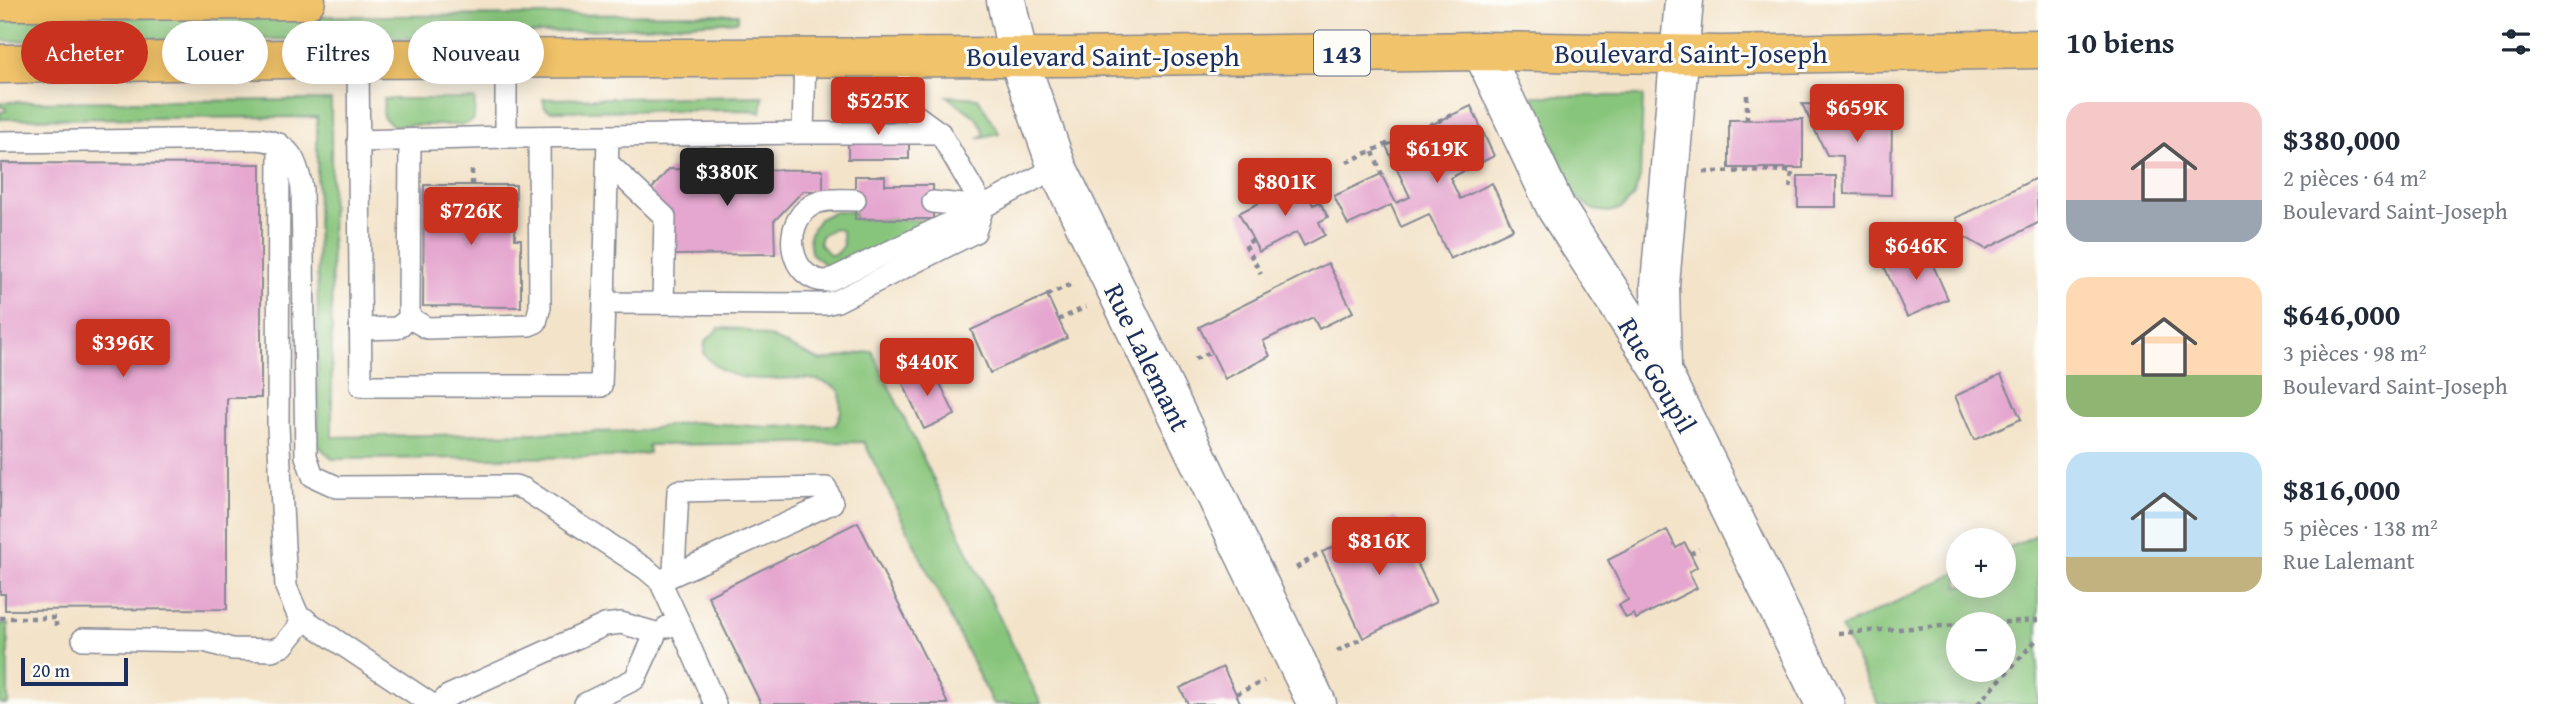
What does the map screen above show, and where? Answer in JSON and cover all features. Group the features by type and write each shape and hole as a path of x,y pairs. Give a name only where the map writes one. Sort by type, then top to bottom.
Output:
{"main road":[{"path":"0,1 306,0"},
{"name":"Boulevard Saint-Joseph","path":"544,59 2038,49"},
{"name":"Boulevard Saint-Joseph","path":"0,64 282,59"}],"street":[{"name":"Rue Lalemant","path":"1006,0 1018,57 1057,167 1317,704"},
{"path":"1662,372 1660,285 1684,0"},
{"name":"Rue Goupil","path":"1482,51 1556,208 1662,372 1825,704"}],"lane":[{"path":"604,303 837,302 975,232 983,207 940,134 907,109 909,56"},
{"path":"803,133 805,57"},
{"path":"358,84 361,386 601,386 608,136"},
{"path":"506,84 506,137"},
{"path":"358,141 803,133 940,134"},
{"path":"410,318 427,328 530,325 536,322 540,307 539,137"},
{"path":"0,142 257,139 279,144 294,156 302,189 306,456 313,476 337,487 515,485 540,496 619,549 667,577"},
{"path":"410,140 410,318"},
{"path":"279,144 278,426 286,587 290,604 305,620 431,704"},
{"path":"608,163 665,217 663,303"},
{"path":"855,200 825,200 811,205 799,217 793,229 792,247 797,262 806,275 816,281 828,281 983,207 1057,167"},
{"path":"933,202 983,207"},
{"path":"360,329 397,328 410,318"},
{"path":"667,577 832,503 825,488 678,491 667,577 679,622 715,704"},
{"path":"83,639 204,641 232,649 272,649 282,646 305,620"},
{"path":"585,704 635,679 656,633 679,622"},
{"path":"440,704 448,696 605,625 621,623 656,633"}],"path":[{"path":"1874,87 1874,106"},
{"path":"1747,120 1748,88"},
{"path":"1347,162 1452,115"},
{"path":"1373,152 1384,180"},
{"path":"1703,172 1792,171 1790,191"},
{"path":"1253,240 1245,244 1261,274"},
{"path":"1047,295 1076,282"},
{"path":"1058,320 1087,306"},
{"path":"1195,359 1211,352"},
{"path":"1690,554 1699,549"},
{"path":"1296,568 1322,552"},
{"path":"0,618 56,618 57,639 83,639"},
{"path":"2016,621 2038,620"},
{"path":"1838,633 1946,626"},
{"path":"1337,651 1363,638"},
{"path":"1978,704 2038,638"},
{"path":"1236,694 1270,678"}],"green space":[{"path":"738,14 738,21 544,33 544,21 408,21 408,38 394,38 394,21 282,21 282,39 268,39 268,21 162,21 162,40 148,40 148,21 21,21 21,41 0,41 0,18"},
{"path":"763,96 761,113 751,110 551,111 545,108 543,99"},
{"path":"947,96 978,98 999,133 978,138 984,135 979,122"},
{"path":"1532,96 1643,96 1640,178 1633,198 1621,209 1608,212 1594,210 1573,195"},
{"path":"384,99 475,99 474,119 464,125 392,125 383,117"},
{"path":"331,100 332,437 637,431 690,422 768,427 836,425 841,412 840,391 825,382 808,379 753,379 736,376 719,368 704,354 705,342 719,328 741,329 772,338 821,361 872,351 1041,704 993,704 864,442 648,445 649,453 620,457 332,459 318,445 317,117 0,119 0,112 6,111 5,107 0,107 0,102"},
{"path":"836,211 855,212 855,219 933,219 932,223 839,267 829,268 811,253 809,235 819,219","holes":["834,228 842,231 843,246 836,254 830,255 819,243 821,236"]},
{"path":"2038,534 2038,704 1878,704 1841,628 1946,578 1946,598 2016,598 2016,544"},
{"path":"0,624 8,624 8,704 0,704"}],"building":[{"path":"1802,104 1887,107 1888,116 1892,116 1891,195 1844,194 1843,156 1827,155"},
{"path":"1471,106 1494,156 1450,178 1460,199 1492,183 1513,229 1450,259 1429,214 1401,227 1391,205 1348,225 1334,196 1381,174 1396,203 1410,197 1386,146"},
{"path":"848,115 909,116 909,159 848,159"},
{"path":"1803,119 1803,168 1729,168 1729,120"},
{"path":"1,163 261,164 261,398 227,398 227,609 5,610 5,594 0,594"},
{"path":"669,169 823,170 823,191 803,191 774,221 775,254 672,255 650,191"},
{"path":"855,176 885,176 885,185 933,185 933,219 855,219"},
{"path":"1798,176 1836,176 1836,207 1798,207"},
{"path":"2036,178 2038,223 1986,249 1965,237 1956,218"},
{"path":"1301,182 1313,205 1320,202 1328,217 1319,222 1325,235 1304,246 1297,232 1259,252 1239,213"},
{"path":"424,185 516,185 515,239 521,239 521,307 423,306"},
{"path":"1925,247 1948,299 1907,317 1884,266"},
{"path":"1328,263 1353,312 1319,329 1313,317 1263,341 1270,356 1225,379 1199,327"},
{"path":"1047,295 1067,338 990,373 971,330"},
{"path":"925,366 932,382 938,379 955,415 924,429 900,377"},
{"path":"2001,375 2021,419 1974,440 1955,396"},
{"path":"1395,517 1436,602 1363,638 1322,552"},
{"path":"858,522 948,704 761,704 708,596"},
{"path":"1667,530 1676,548 1685,543 1697,567 1689,572 1697,588 1636,619 1634,614 1626,618 1619,605 1628,600 1608,560"},
{"path":"1223,667 1241,704 1188,704 1180,688"}]}
